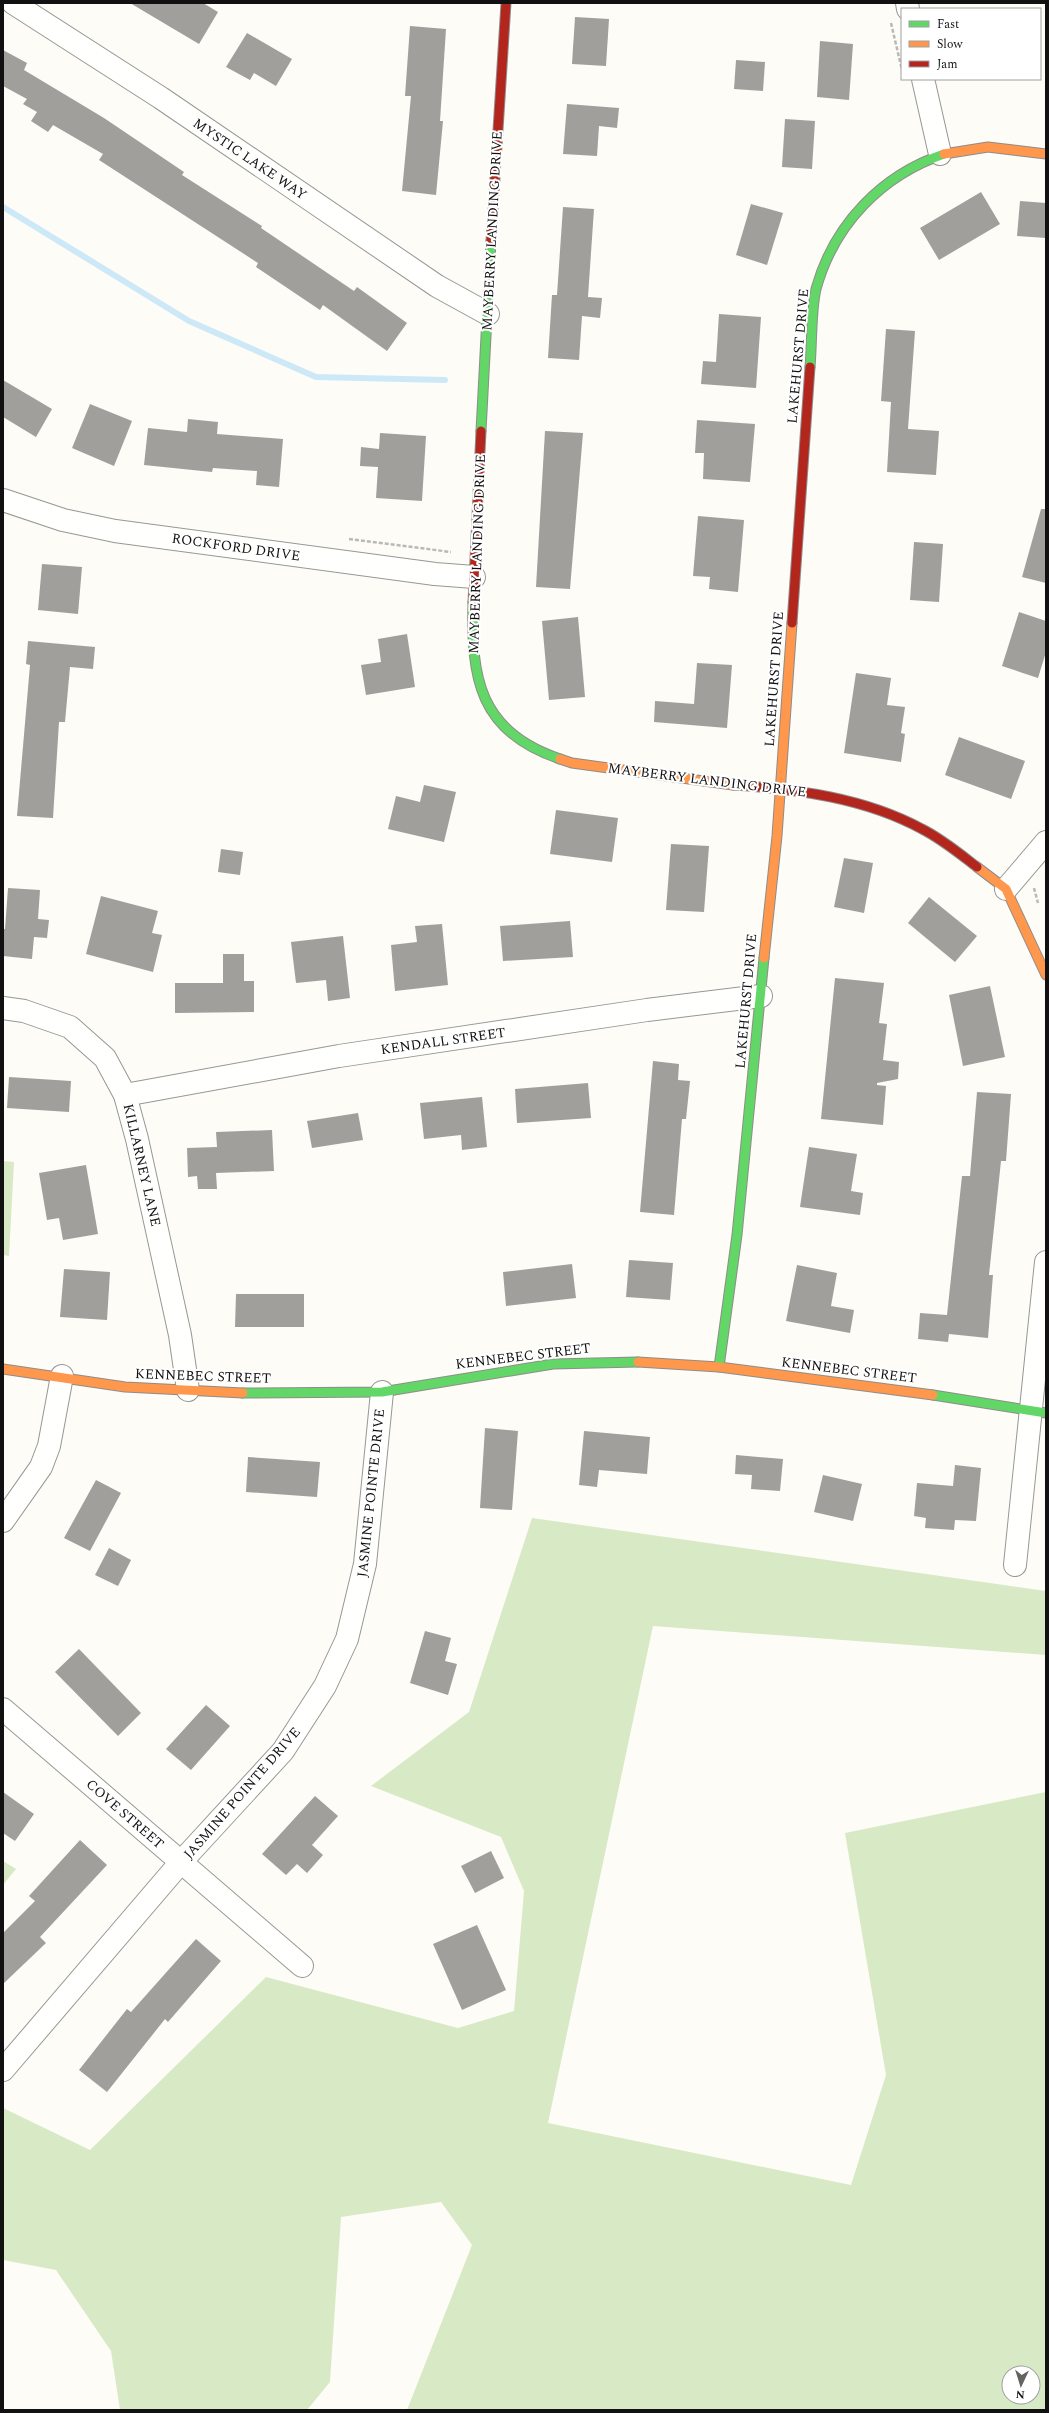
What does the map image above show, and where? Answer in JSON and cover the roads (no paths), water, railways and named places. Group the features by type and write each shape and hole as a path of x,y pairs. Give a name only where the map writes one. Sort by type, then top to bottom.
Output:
{"street":[{"name":"MYSTIC LAKE WAY","path":"13,3 161,98 437,286 488,314"},
{"name":"MAYBERRY LANDING DRIVE","path":"506,3 495,155 474,577 473,663 479,688 491,710 506,729 525,745 548,756 572,763 722,784 780,788 823,795 873,809 922,828 1006,889 1046,975"},
{"path":"923,80 940,154"},
{"name":"LAKEHURST DRIVE","path":"719,1367 732,1284 761,996 780,788 816,290 822,265 848,220 866,201 906,167 940,154 981,146 1046,154"},
{"name":"ROCKFORD DRIVE","path":"3,500 63,520 115,531 435,574 474,577"},
{"path":"1006,889 1046,842"},
{"name":"KENDALL STREET","path":"125,1095 339,1056 647,1010 761,996"},
{"name":"KILLARNEY LANE","path":"3,1008 24,1011 70,1027 105,1058 125,1095 137,1139 180,1335 188,1390"},
{"path":"1015,1565 1037,1412 1046,1262"},
{"name":"KENNEBEC STREET","path":"3,1369 62,1376 124,1387 253,1393 382,1392 553,1364 606,1361 657,1362 719,1367 958,1398 1037,1412"},
{"path":"3,1521 41,1467 48,1446 62,1376"},
{"name":"JASMINE POINTE DRIVE","path":"3,2070 181,1862 283,1750 298,1730 326,1686 347,1639 365,1564 382,1392"},
{"name":"COVE STREET","path":"3,1709 302,1966"}],"waterway":[{"path":"3,207 189,321 316,377 445,380"}]}
